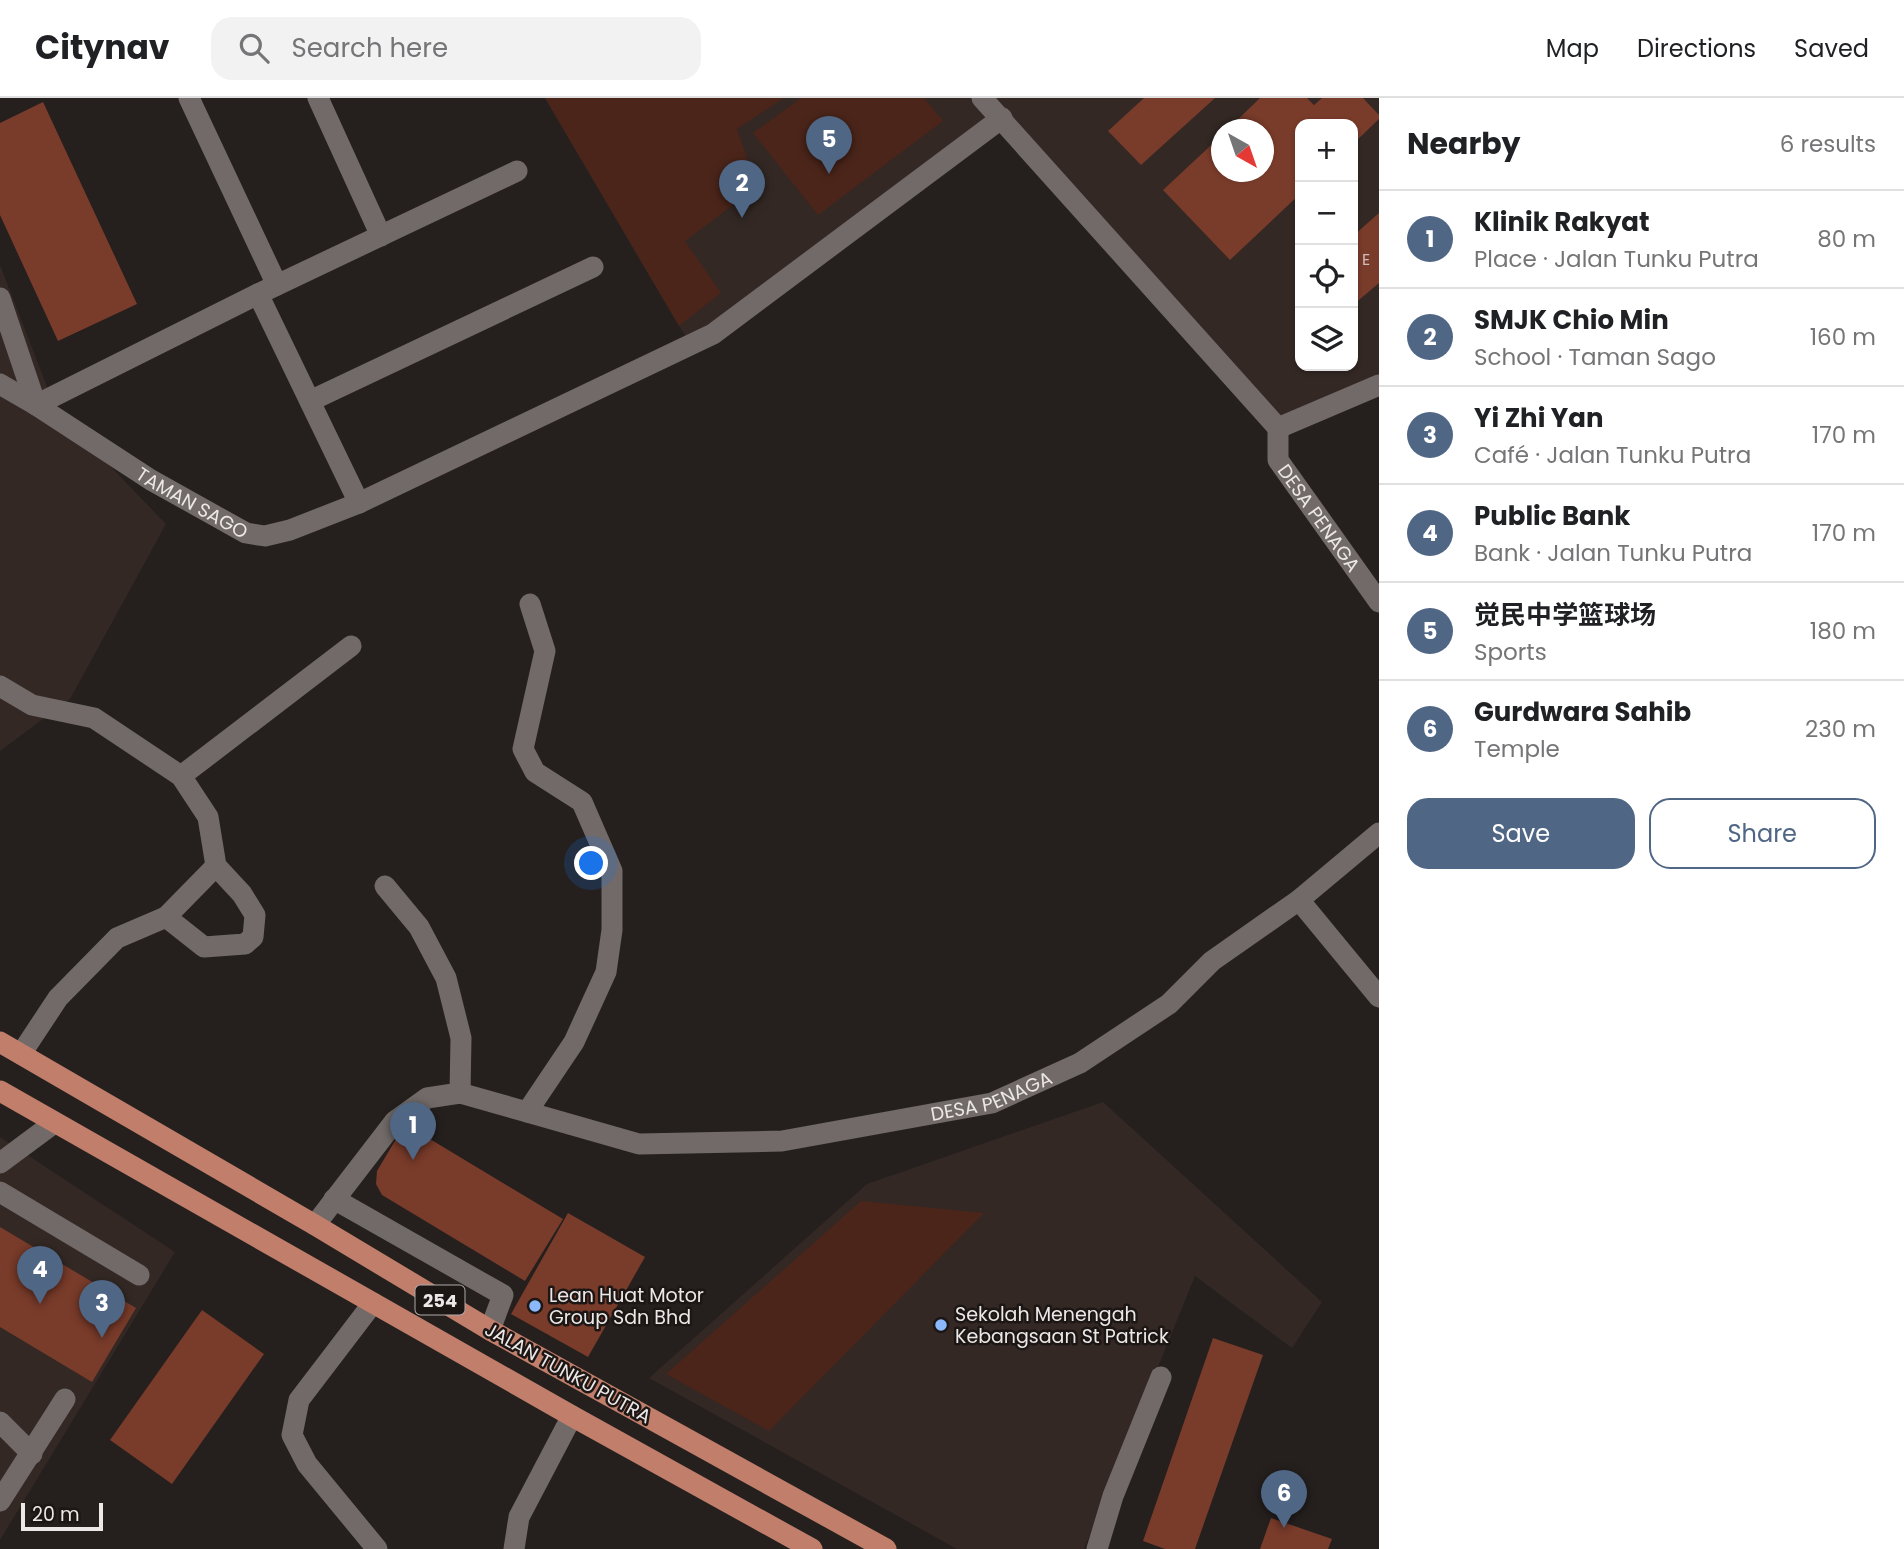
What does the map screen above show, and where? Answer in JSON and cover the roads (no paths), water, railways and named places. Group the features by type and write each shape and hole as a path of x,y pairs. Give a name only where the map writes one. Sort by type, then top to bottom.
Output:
{"main road":[{"name":"JALAN TUNKU PUTRA","path":"0,1042 490,1330 886,1549"},
{"name":"JALAN TUNKU PUTRA","path":"0,1091 812,1549"}],"street":[{"path":"189,98 310,401 359,503"},
{"path":"318,98 381,236"},
{"path":"982,98 1278,428 1379,385"},
{"name":"TAMAN SAGO","path":"0,385 36,405 151,480 246,533 265,536 290,530 359,503 713,334 1002,118"},
{"path":"0,298 36,405 267,289 517,171"},
{"path":"310,401 593,267"},
{"name":"DESA PENAGA","path":"1278,428 1278,460 1379,602"},
{"path":"527,1112 573,1042 606,972 612,930 612,871 582,802 535,772 523,749 545,651 530,604"},
{"path":"181,776 351,646"},
{"path":"0,686 32,705 94,718 181,776 208,817 216,866 242,894 255,915 253,937 245,944 204,947 166,917"},
{"name":"DESA PENAGA","path":"460,1093 639,1144 782,1140 992,1103 1080,1063 1169,1004 1212,961 1299,900 1379,833"},
{"path":"21,1054 58,998 117,938 166,917 216,866"},
{"path":"315,1225 395,1121 427,1098 460,1093 461,1038 446,978 419,927 385,886"},
{"path":"1299,900 1379,997"},
{"path":"0,1164 54,1123"},
{"path":"0,1192 139,1275"},
{"path":"334,1199 503,1295 490,1330"},
{"path":"373,1303 299,1400 292,1435 307,1464 377,1549"},
{"path":"1097,1549 1113,1496 1161,1377"},
{"path":"0,1501 65,1399"},
{"path":"514,1549 519,1517 572,1416"},
{"path":"0,1422 32,1454"}],"place":[{"name":"觉民中学篮球场","path":"829,174"},
{"name":"SMJK Chio Min","path":"742,218"},
{"name":"Klinik Rakyat","path":"413,1160"},
{"name":"Public Bank","path":"40,1304"},
{"name":"Lean Huat Motor Group Sdn Bhd","path":"535,1306"},
{"name":"Sekolah Menengah Kebangsaan St Patrick","path":"941,1325"},
{"name":"Yi Zhi Yan","path":"102,1338"},
{"name":"Gurdwara Sahib","path":"1284,1528"}]}
